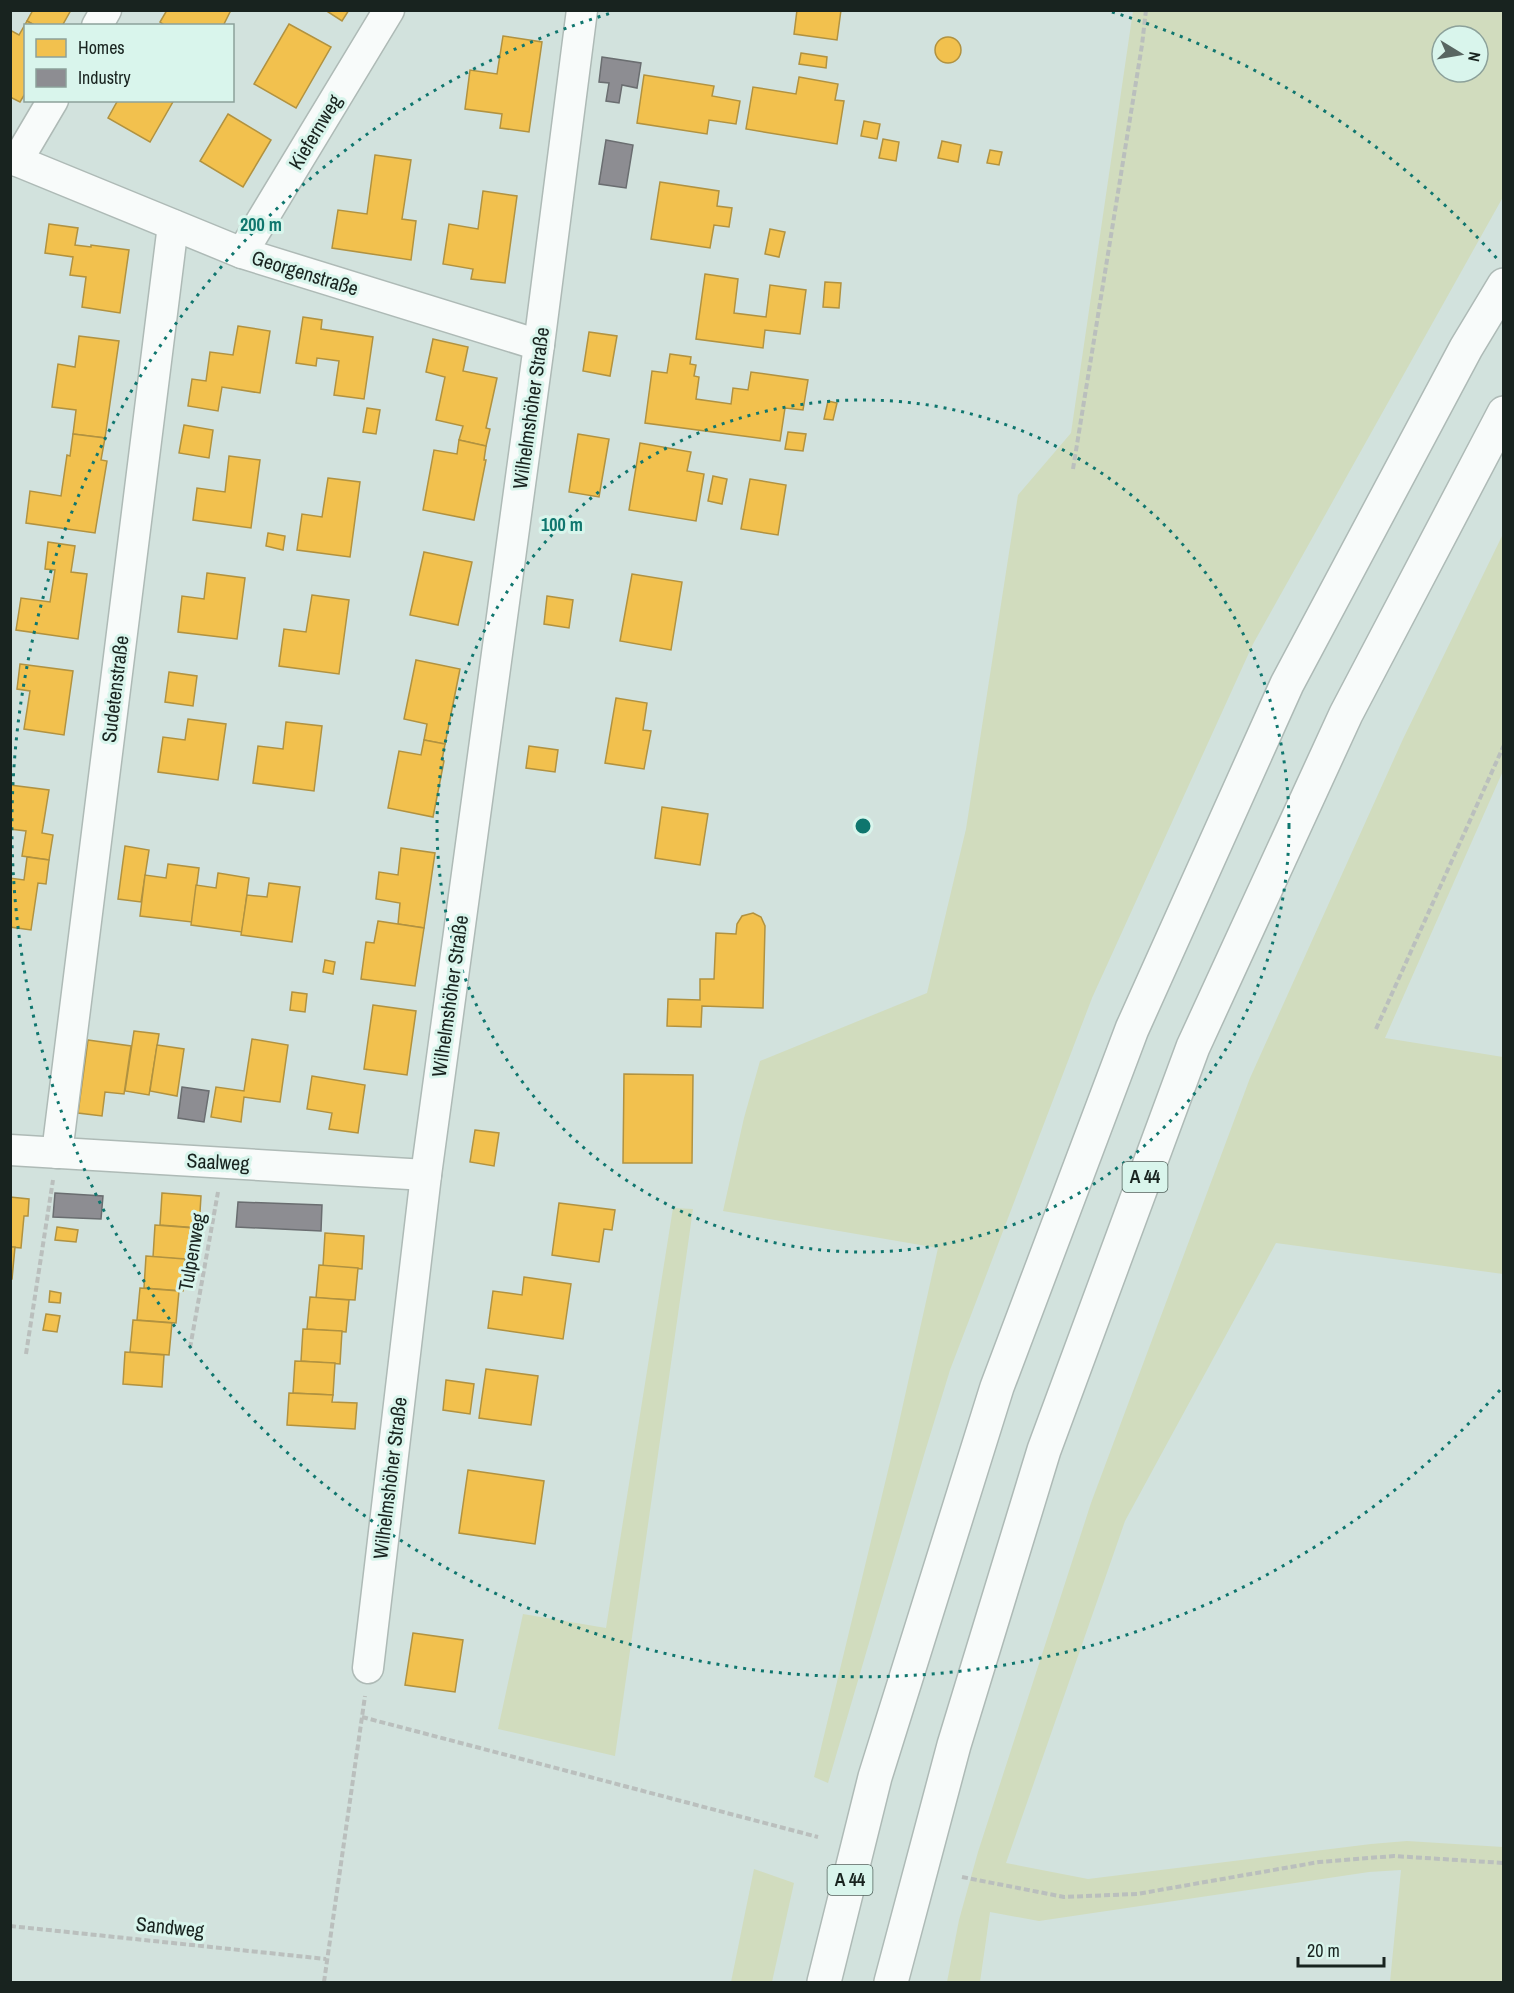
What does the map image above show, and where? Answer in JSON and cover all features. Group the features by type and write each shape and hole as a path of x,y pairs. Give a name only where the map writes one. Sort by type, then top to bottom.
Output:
{"highway":[{"name":"A 44","path":"824,1983 875,1777 997,1387 1132,1029 1287,684 1466,348 1503,285"},
{"name":"A 44","path":"891,1983 954,1745 1044,1450 1193,1047 1346,714 1503,413"}],"street":[{"path":"98,24 106,10"},
{"name":"Kiefernweg","path":"242,253 389,10"},
{"name":"Wilhelmshöher Straße","path":"368,1668 426,1175 539,345 582,10"},
{"path":"14,159 52,102"},
{"name":"Georgenstraße","path":"14,159 242,253 539,345"},
{"name":"Sudetenstraße","path":"57,1153 173,225"},
{"name":"Saalweg","path":"10,1150 426,1175"}],"path":[{"path":"1073,469 1146,10"},
{"path":"1376,1029 1503,745"},
{"path":"26,1354 57,1153"},
{"name":"Tulpenweg","path":"190,1348 223,1161"},
{"path":"324,1983 368,1668"},
{"path":"362,1717 818,1837"},
{"path":"962,1877 1064,1897 1137,1894 1319,1862 1394,1856 1503,1863"},
{"name":"Sandweg","path":"10,1926 326,1959"}],"green space":[{"path":"1133,11 1503,11 1503,197 1253,644 1092,998 950,1370 828,1783 814,1777 892,1454 938,1248 723,1211 744,1118 760,1061 927,993 966,829 1018,495 1071,433"},
{"path":"1503,534 1503,771 1385,1038 1503,1057 1503,1274 1276,1243 1125,1521 1006,1863 1088,1879 1407,1841 1503,1847 1503,1982 1390,1982 1401,1870 1369,1872 1039,1921 990,1912 980,1982 947,1982 959,1920 978,1852 1091,1503 1250,1078 1403,739"},
{"path":"673,1208 693,1209 615,1756 498,1729 523,1614 606,1628"},
{"path":"754,1869 794,1883 772,1982 731,1982"}],"building: Homes":[{"path":"33,10 71,10 63,24 32,24 27,21"},
{"path":"167,10 231,10 224,24 163,24 160,22"},
{"path":"325,10 349,10 342,21"},
{"path":"797,10 841,10 837,40 794,34"},
{"path":"289,24 331,47 296,108 254,84"},
{"path":"24,26 24,95 20,102 10,97 10,30 19,35"},
{"path":"503,36 542,42 529,132 500,128 502,114 465,109 470,70 497,74"},
{"path":"948,37 957,41 961,50 957,59 948,63 939,59 935,50 939,41"},
{"path":"801,53 827,57 826,68 799,64"},
{"path":"644,75 714,86 712,96 740,101 736,124 709,120 707,134 637,123"},
{"path":"799,77 838,84 835,100 844,101 837,144 746,129 753,87 796,94"},
{"path":"117,102 173,102 150,142 108,118"},
{"path":"228,114 271,140 243,187 200,161"},
{"path":"864,121 880,124 877,139 861,136"},
{"path":"883,139 899,142 896,161 879,158"},
{"path":"942,141 961,145 958,162 938,158"},
{"path":"990,150 1002,152 999,165 987,163"},
{"path":"375,155 411,160 402,219 416,221 411,260 332,248 338,210 367,214"},
{"path":"660,182 719,191 717,206 732,208 729,227 714,225 710,248 651,239"},
{"path":"483,191 517,196 505,283 471,279 473,269 443,264 449,224 478,229"},
{"path":"49,224 78,228 75,245 129,250 120,313 82,307 86,277 70,275 73,257 45,253"},
{"path":"770,229 785,232 779,257 765,254"},
{"path":"705,274 738,279 734,313 766,317 770,285 806,290 800,334 765,330 763,348 696,339"},
{"path":"825,282 841,283 839,308 823,307"},
{"path":"303,317 322,320 321,329 373,337 364,399 334,395 339,361 317,358 316,366 296,363"},
{"path":"238,326 270,331 260,393 222,387 218,411 188,406 192,379 206,381 210,352 233,355"},
{"path":"589,332 617,336 610,376 583,371"},
{"path":"79,336 119,341 105,438 73,434 76,410 52,407 58,364 75,367"},
{"path":"433,339 468,347 463,371 497,378 486,428 490,429 486,446 459,440 463,426 436,420 445,377 426,372"},
{"path":"670,354 691,357 690,364 696,365 694,376 699,377 696,399 731,404 733,388 748,390 751,372 808,380 803,410 785,408 780,441 645,423 652,371 667,373"},
{"path":"828,401 837,403 833,420 824,419"},
{"path":"367,408 380,410 376,434 363,432"},
{"path":"184,425 213,430 209,458 179,453"},
{"path":"788,432 806,434 803,451 785,449"},
{"path":"73,434 105,438 101,460 107,461 95,533 26,523 30,491 61,496 67,455 70,456"},
{"path":"578,434 609,439 599,497 569,492"},
{"path":"459,440 486,446 484,460 486,460 474,520 423,510 434,450 457,454"},
{"path":"640,443 691,452 687,471 704,474 696,521 629,510"},
{"path":"229,456 260,460 251,528 193,520 197,488 225,492"},
{"path":"713,476 727,479 722,504 708,501"},
{"path":"328,478 360,482 350,557 297,550 302,514 322,517"},
{"path":"750,479 786,485 778,535 741,529"},
{"path":"268,533 285,536 283,550 266,546"},
{"path":"48,542 75,546 71,572 87,574 78,639 16,630 21,598 50,602 55,570 45,569"},
{"path":"424,552 472,562 458,625 410,615"},
{"path":"207,573 245,578 237,639 178,632 182,596 204,599"},
{"path":"632,574 682,582 671,650 620,641"},
{"path":"312,595 349,600 339,674 279,666 284,629 306,632"},
{"path":"547,596 573,600 569,628 544,624"},
{"path":"416,660 460,669 445,744 424,740 427,724 404,719"},
{"path":"20,664 73,671 64,735 24,729 30,691 17,689"},
{"path":"169,672 197,676 193,706 165,702"},
{"path":"616,698 647,703 643,730 651,731 644,769 605,763"},
{"path":"188,719 226,724 218,780 158,772 163,737 185,740"},
{"path":"286,722 322,726 314,791 253,783 258,746 283,749"},
{"path":"424,740 445,744 433,817 388,808 399,751 421,755"},
{"path":"529,746 558,750 555,772 526,768"},
{"path":"10,785 49,790 42,833 53,835 49,860 22,856 26,831 10,829"},
{"path":"662,807 708,814 700,865 655,858"},
{"path":"125,846 149,850 141,902 118,899"},
{"path":"401,848 435,853 424,928 398,924 400,903 376,899 379,872 398,875"},
{"path":"27,857 49,860 46,884 38,883 31,930 10,927 10,878 24,880"},
{"path":"168,864 199,868 192,922 140,916 145,875 166,878"},
{"path":"218,873 249,878 242,932 191,925 196,885 216,888"},
{"path":"269,883 300,887 292,942 241,935 247,895 267,897"},
{"path":"753,913 761,917 765,926 763,1008 702,1006 701,1027 667,1026 668,999 700,1000 700,979 714,979 716,933 736,934 737,924 742,916"},
{"path":"378,921 424,928 415,986 361,979 366,942 374,943"},
{"path":"325,960 335,962 333,974 323,972"},
{"path":"292,992 307,994 305,1012 290,1010"},
{"path":"373,1005 416,1011 407,1075 364,1069"},
{"path":"134,1031 159,1034 149,1095 125,1091"},
{"path":"252,1039 288,1045 280,1102 244,1097 241,1122 211,1117 216,1087 244,1091"},
{"path":"88,1040 131,1046 124,1094 105,1092 102,1116 78,1113"},
{"path":"157,1045 184,1049 177,1096 150,1091"},
{"path":"624,1074 693,1075 692,1163 623,1163"},
{"path":"312,1076 365,1085 358,1133 329,1129 332,1113 307,1109"},
{"path":"475,1130 499,1133 494,1166 470,1162"},
{"path":"162,1193 201,1196 199,1228 160,1225"},
{"path":"10,1197 29,1199 28,1216 24,1216 21,1248 10,1247"},
{"path":"559,1203 615,1210 612,1230 604,1229 599,1262 552,1255"},
{"path":"155,1225 194,1228 192,1260 153,1257"},
{"path":"57,1227 78,1230 76,1242 55,1240"},
{"path":"325,1233 364,1236 362,1269 323,1266"},
{"path":"10,1247 15,1247 12,1279 10,1279"},
{"path":"146,1256 185,1259 183,1291 144,1288"},
{"path":"319,1265 358,1268 355,1300 316,1298"},
{"path":"524,1277 571,1284 563,1339 488,1328 493,1291 522,1295"},
{"path":"140,1288 179,1291 176,1323 137,1320"},
{"path":"50,1291 61,1293 60,1303 49,1302"},
{"path":"310,1297 349,1300 346,1332 307,1329"},
{"path":"46,1314 60,1316 57,1332 43,1330"},
{"path":"133,1320 172,1323 169,1355 130,1352"},
{"path":"303,1329 342,1331 340,1364 301,1361"},
{"path":"125,1352 164,1355 162,1387 123,1384"},
{"path":"295,1361 335,1363 333,1395 293,1393"},
{"path":"486,1369 538,1376 531,1425 479,1418"},
{"path":"446,1380 474,1384 470,1414 443,1410"},
{"path":"289,1393 333,1395 332,1402 357,1403 355,1429 287,1425"},
{"path":"468,1470 544,1481 535,1544 459,1533"},
{"path":"413,1633 463,1640 455,1692 405,1685"}],"building: Industry":[{"path":"602,57 641,63 637,88 622,85 619,103 606,101 609,83 599,82"},
{"path":"606,140 633,145 626,188 599,184"},
{"path":"182,1087 209,1091 204,1122 178,1118"},
{"path":"55,1193 103,1196 101,1219 53,1217"},
{"path":"238,1202 322,1205 321,1231 236,1227"}]}
